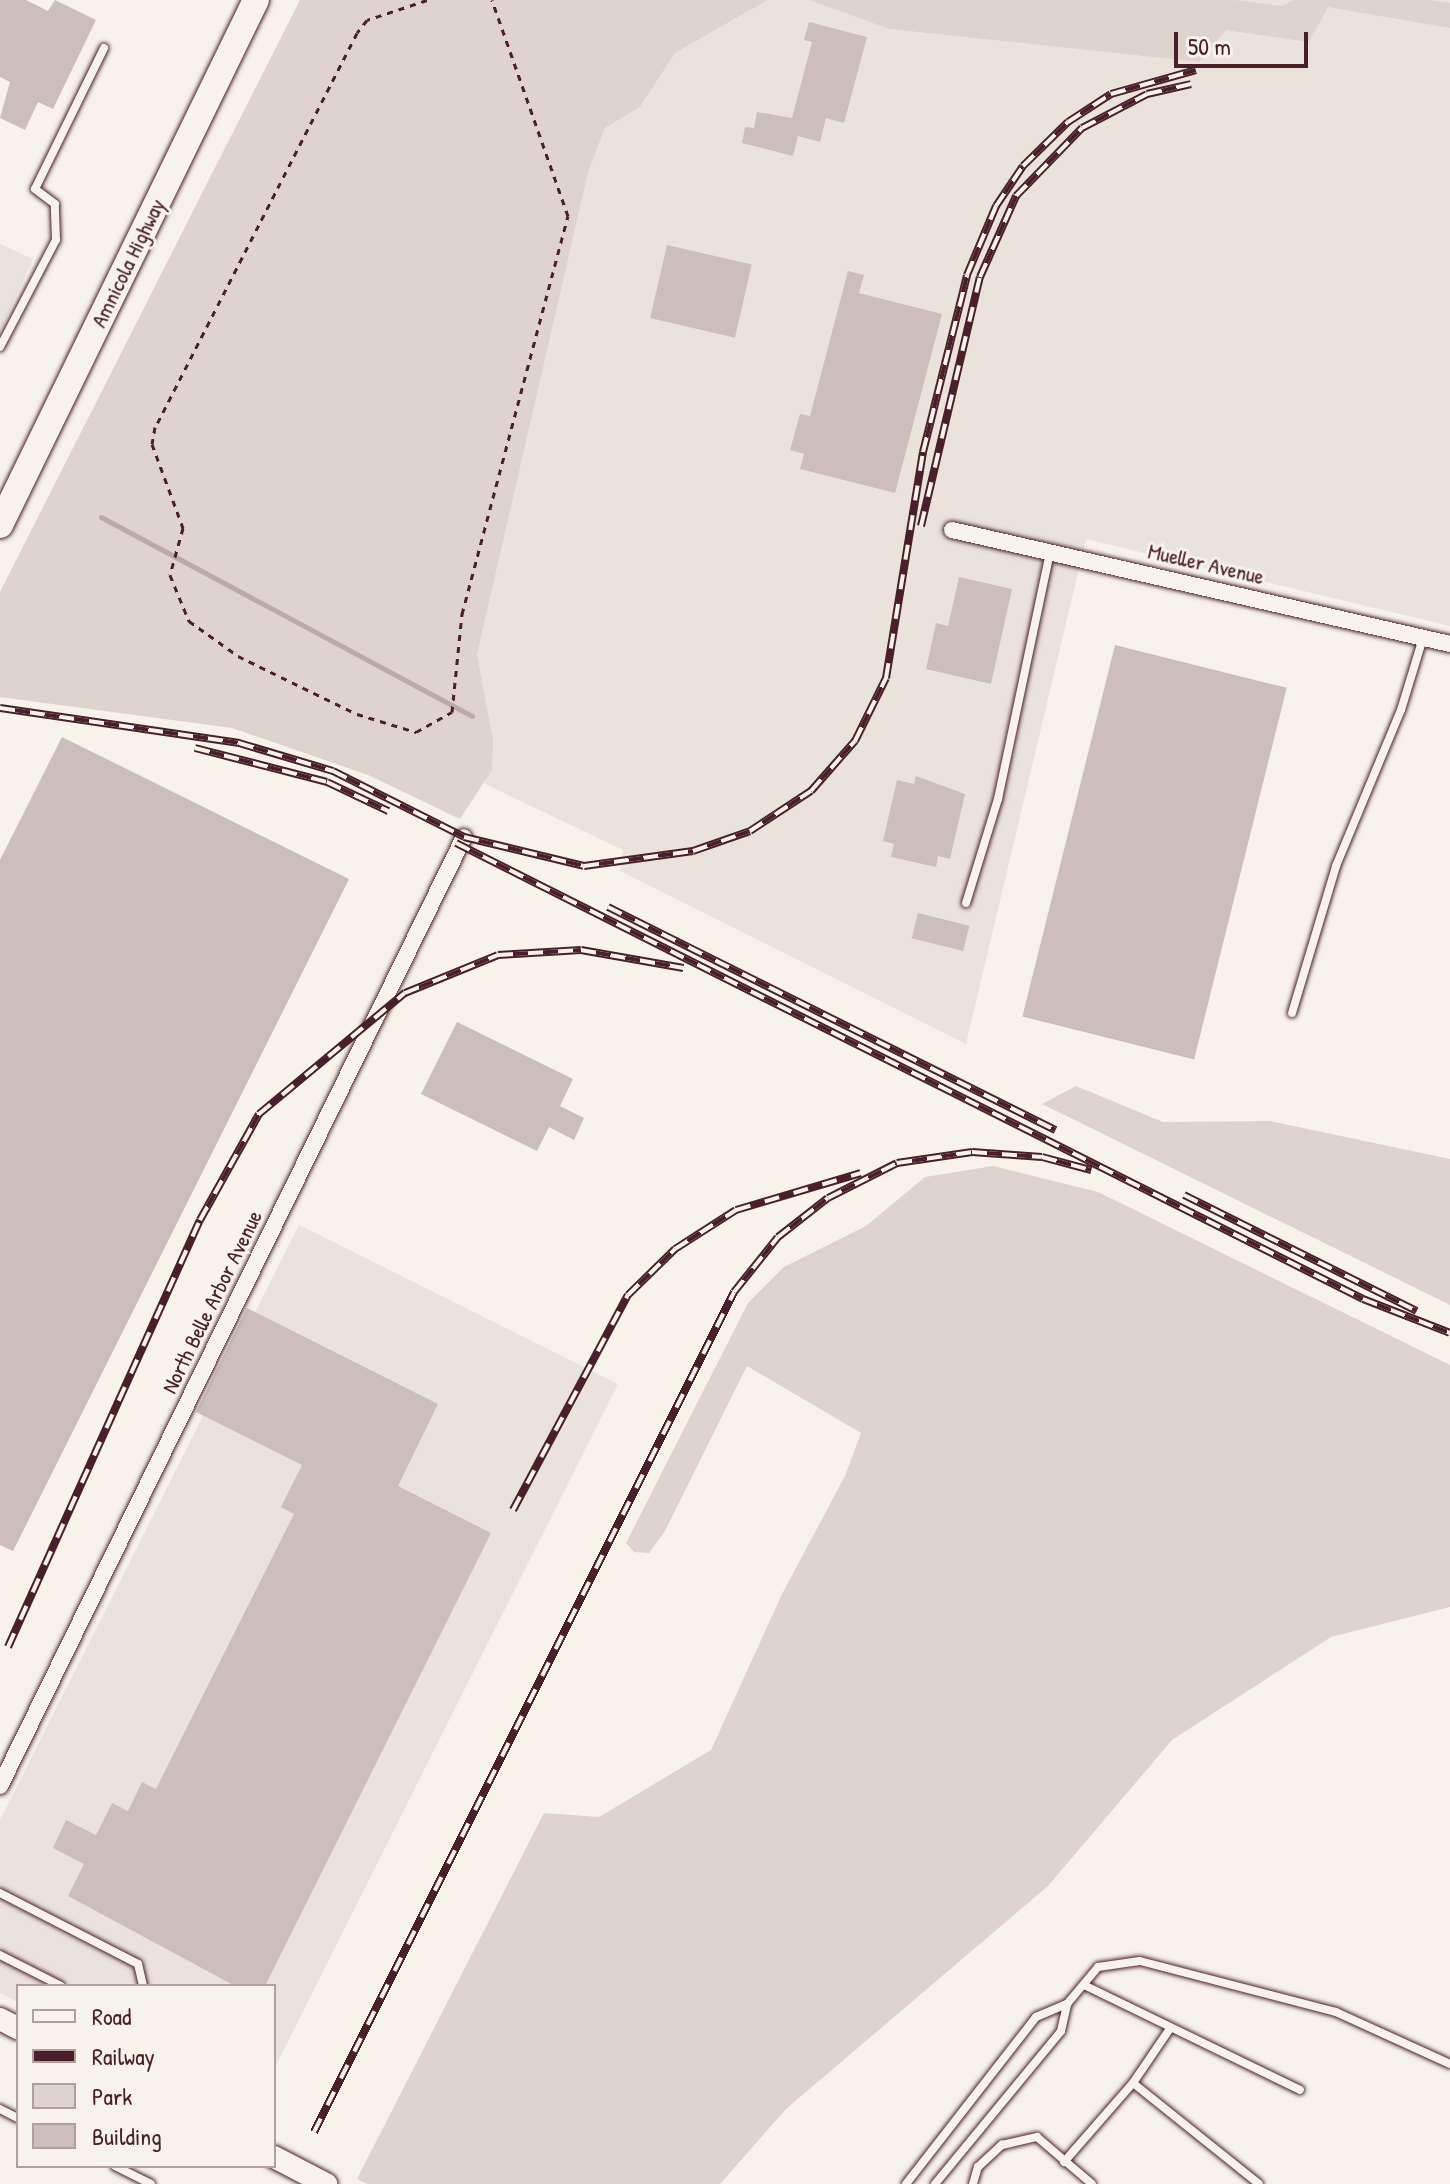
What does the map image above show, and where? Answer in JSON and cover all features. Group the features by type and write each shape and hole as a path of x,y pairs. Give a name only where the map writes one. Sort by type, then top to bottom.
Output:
{"main road":[{"name":"Amnicola Highway","path":"0,525 256,0"}],"street":[{"name":"Mueller Avenue","path":"952,530 1450,644"},
{"name":"North Belle Arbor Avenue","path":"0,1786 464,837"},
{"path":"276,2158 326,2184"}],"lane":[{"path":"0,347 56,240 55,204 35,189 104,48"},
{"path":"966,903 998,799 1050,552"},
{"path":"1292,1013 1336,866 1401,710 1423,637"},
{"path":"0,1893 138,1964 143,1984"},
{"path":"0,1955 57,1984"},
{"path":"906,2184 1036,2017 1067,2004 1098,1967 1140,1961 1336,2012 1450,2064"},
{"path":"1084,1985 1169,2030 1300,2090"},
{"path":"935,2184 1061,2031 1067,2004"},
{"path":"1064,2162 1133,2083 1169,2030"},
{"path":"1133,2083 1259,2184"},
{"path":"973,2184 978,2167 1002,2145 1037,2137 1081,2181 1092,2184"},
{"path":"119,2168 151,2184"}],"path":[{"path":"427,0 367,20 357,33 155,427 152,444 183,528 174,559 173,591 189,621 238,656 392,728 428,731 452,712 457,696 462,614 568,216 492,0"}],"shaded area":[{"path":"768,0 809,0 889,29 1198,62 1233,0 1450,0 1450,626 1086,539 966,1044 620,871 623,850 485,784 493,739 477,655 588,173 605,128 640,107 675,53"},
{"path":"0,244 33,259 0,331"},
{"path":"299,1225 618,1384 276,2065 276,1984 16,1984 16,2001 0,1993 0,1820"}],"green space":[{"path":"300,0 768,0 675,53 640,107 605,128 588,173 477,655 493,739 492,770 460,819 368,775 232,728 0,697 0,592"},
{"path":"809,0 1234,0 1281,6 1295,0 1427,0 1450,3 1450,28 1328,7 1309,42 1226,30 1199,62 889,29"},
{"path":"1076,1086 1163,1122 1270,1121 1450,1159 1450,1305 1042,1104"},
{"path":"993,1166 1098,1192 1450,1365 1450,1607 1331,1637 1172,1740 1048,1886 786,2109 720,2184 367,2184 357,2179 544,1813 599,1817 711,1750 782,1594 845,1476 861,1433 747,1366 665,1531 649,1553 634,1552 626,1543 748,1303 784,1267 866,1226 925,1177"}],"building":[{"path":"0,0 26,0 48,11 55,0 96,20 53,109 38,102 25,130 0,118 10,82 0,77"},
{"path":"809,22 867,37 844,123 826,118 820,142 798,136 793,156 742,143 745,127 754,128 757,112 792,118 812,42 804,40"},
{"path":"667,245 752,265 735,338 650,318"},
{"path":"848,271 864,275 859,293 942,314 895,493 800,469 804,454 790,450 800,414 810,416"},
{"path":"959,577 1012,589 991,684 926,669 936,623 948,626"},
{"path":"1115,645 1287,688 1194,1059 1022,1017"},
{"path":"62,737 349,879 13,1551 0,1545 0,860"},
{"path":"916,776 965,794 950,859 938,856 936,867 891,857 894,844 883,841 897,780 914,784"},
{"path":"918,913 969,926 963,951 912,938"},
{"path":"457,1022 573,1079 560,1106 584,1118 574,1140 549,1127 537,1151 421,1094"},
{"path":"247,1308 438,1404 398,1486 491,1533 266,1984 231,1984 68,1896 84,1864 53,1848 66,1820 96,1835 112,1803 128,1811 142,1782 156,1789 294,1514 281,1507 302,1465 196,1412"}],"waterway":[{"path":"101,517 472,716"}],"railway":[{"path":"0,708 239,743 333,771 464,837 584,866 693,851 750,831 811,791 855,741 886,678 923,452 967,275 996,206 1023,166 1068,122 1111,94 1196,70"},
{"path":"921,526 980,277 1016,196 1082,128 1147,94 1191,84"},
{"path":"195,748 327,782 388,811"},
{"path":"456,843 1363,1299 1450,1333"},
{"path":"608,907 1055,1130"},
{"path":"8,1647 200,1220 259,1114 405,993 498,955 581,950 683,968"},
{"path":"314,2132 734,1292 778,1237 828,1198 897,1163 972,1152 1042,1157 1091,1170"},
{"path":"513,1510 628,1295 675,1249 736,1210 861,1173"},
{"path":"1184,1195 1417,1311"}]}
